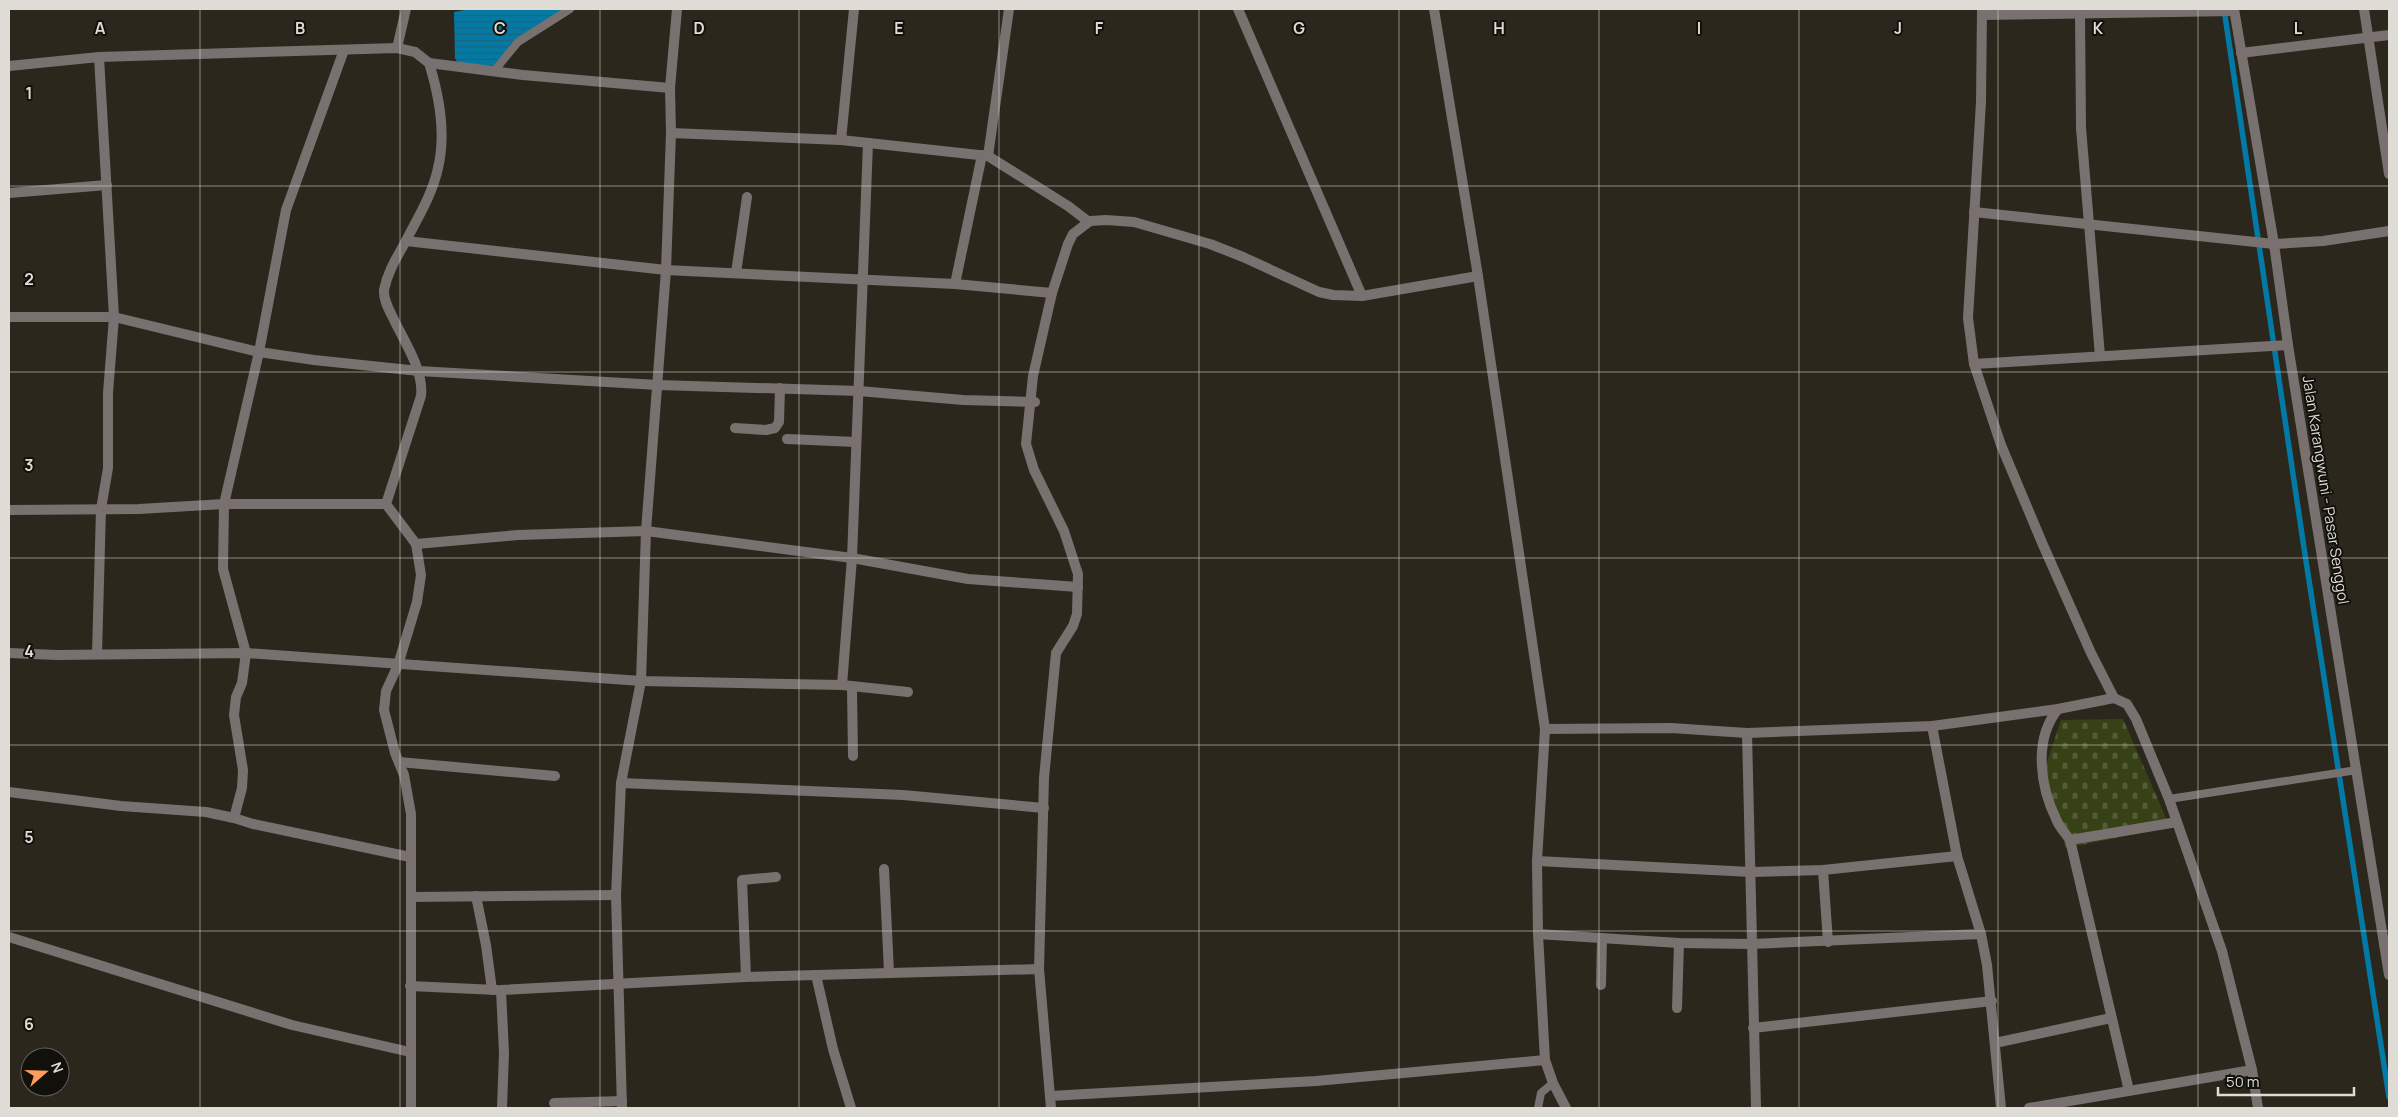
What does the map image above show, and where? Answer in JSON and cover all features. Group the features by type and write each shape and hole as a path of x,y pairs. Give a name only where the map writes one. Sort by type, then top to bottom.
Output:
{"street":[{"path":"397,48 406,9"},
{"path":"554,1102 622,1105 616,895 621,783 641,681 646,531 666,270 671,133 670,88 677,9"},
{"path":"841,140 854,9"},
{"path":"955,284 985,156 1008,9"},
{"path":"1238,9 1362,296"},
{"path":"1434,9 1478,276 1545,729 1537,861 1538,934 1545,1060 1553,1083 1566,1108"},
{"path":"2364,9 2389,174"},
{"path":"2114,698 2091,653 2001,445 1974,364 1968,318 1981,102 1982,12 2080,15 2234,10"},
{"name":"Jalan Karangwuni - Pasar Senggol","path":"2234,10 2274,244 2288,345 2389,975"},
{"path":"2080,15 2081,128 2087,224 2100,356"},
{"path":"2241,53 2389,35"},
{"path":"9,66 99,57 397,48 415,52 429,63 523,75 670,88"},
{"path":"234,818 242,788 242,770 234,715 236,697 242,683 246,653 223,569 224,504 259,352 286,210 344,50"},
{"path":"97,654 101,509 108,468 108,393 114,317 99,57"},
{"path":"386,504 422,396 423,384 419,371 388,308 384,292 391,268 429,195 438,168 442,134 429,63"},
{"path":"671,133 841,140 985,156 1068,206 1089,222"},
{"path":"853,756 847,686 856,442 860,390 862,279 868,143"},
{"path":"9,193 107,185"},
{"path":"736,273 747,197"},
{"path":"1974,212 2274,244 2323,242 2389,231"},
{"path":"1051,1108 1039,969 1048,719 1056,654 1074,626 1077,614 1078,574 1064,531 1028,453 1026,444 1033,402 1033,376 1052,293 1073,234 1089,222 1106,220 1134,222 1244,256 1320,292 1362,296 1478,276"},
{"path":"406,241 666,270 955,284 1052,293"},
{"path":"9,317 114,317 259,352 419,371 658,385 860,390 963,400 1033,402"},
{"path":"1974,364 2288,345"},
{"path":"736,428 766,430 775,428 779,422 780,388"},
{"path":"787,439 856,442"},
{"path":"9,510 101,509 224,504 386,504"},
{"path":"386,504 416,544 421,575 417,602 398,665 386,691 384,710 387,727 404,775 411,814 411,1108"},
{"path":"416,544 518,535 646,531 852,558 968,579 1078,588"},
{"path":"9,653 246,653 398,665 567,674 641,681 847,686 908,692"},
{"path":"1545,729 1671,728 1747,734 1932,726 2114,698 2127,704 2136,718 2169,799 2222,951 2252,1070 2258,1108"},
{"path":"2058,708 2048,721 2041,764 2049,803 2058,824 2070,840 2129,1091"},
{"path":"1932,726 1957,856 1981,934 1992,1001 2001,1108"},
{"path":"1747,734 1756,1108"},
{"path":"399,762 555,776"},
{"path":"621,783 903,795 1044,808"},
{"path":"9,792 121,806 206,812 253,824 410,857"},
{"path":"2070,840 2177,822"},
{"path":"1537,861 1751,872 1823,870 1957,856"},
{"path":"884,869 889,972"},
{"path":"1823,870 1828,942"},
{"path":"746,977 742,880 776,876"},
{"path":"411,898 616,895"},
{"path":"476,896 496,990 504,1053 502,1108"},
{"path":"1538,934 1679,943 1751,944 1981,934"},
{"path":"9,938 292,1025 410,1052"},
{"path":"1600,985 1602,938"},
{"path":"1677,1008 1679,943"},
{"path":"410,986 496,990 746,977 1039,969"},
{"path":"816,975 833,1049 852,1108"},
{"path":"1753,1028 1992,1001"},
{"path":"1995,1043 2112,1018"},
{"path":"1050,1096 1316,1081 1545,1060"},
{"path":"2029,1108 2252,1070"}],"lane":[{"path":"495,70 518,42 570,9"},
{"path":"2169,799 2357,770"},
{"path":"1538,1108 1541,1093 1553,1083"}],"green space":[{"path":"2123,719 2170,827 2066,848 2042,777 2061,720"}],"water":[{"path":"470,9 566,9 511,44 498,64 489,68 458,64 455,58 454,12"}],"waterway":[{"path":"2224,9 2304,548 2389,1097"}]}
